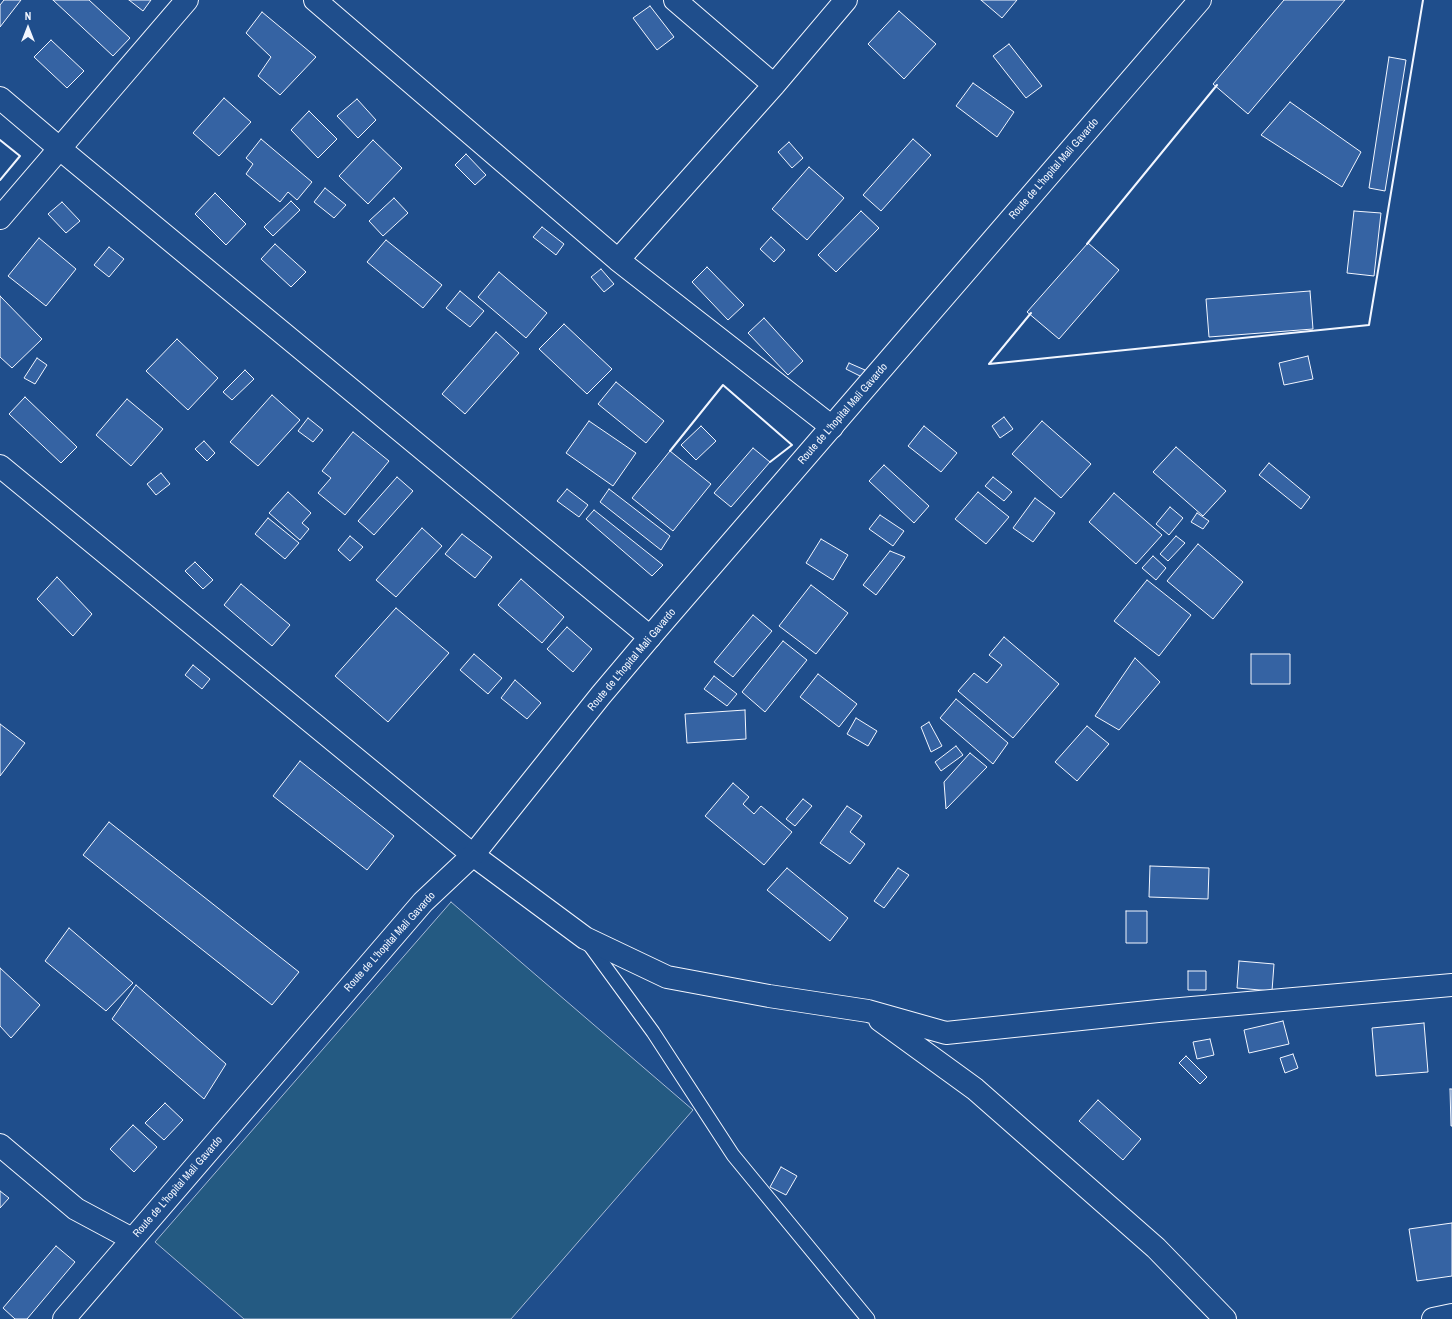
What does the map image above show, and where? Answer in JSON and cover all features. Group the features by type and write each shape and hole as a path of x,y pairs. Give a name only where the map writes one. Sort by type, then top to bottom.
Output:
{"street":[{"path":"0,218 187,0"},
{"path":"315,0 618,260 832,427"},
{"path":"675,0 774,84"},
{"path":"618,260 774,84 846,0"},
{"name":"Route de L'hopital Mali Gavardo","path":"64,1319 423,902 473,855 596,701 650,637 1200,0"},
{"path":"0,98 650,637"},
{"path":"0,466 473,855 584,938 667,977 769,996 868,1011 946,1033 1158,1011 1452,985"},
{"path":"868,1011 975,1089 1156,1248 1225,1319"},
{"path":"0,1145 76,1209 132,1239"},
{"path":"1433,1319 1452,1315"}],"lane":[{"path":"584,938 653,1032 733,1155 868,1319"}],"shaded area":[{"path":"451,902 693,1110 511,1319 244,1319 155,1242"}],"building":[{"path":"4,0 21,0 0,27 0,5"},
{"path":"53,0 89,0 130,38 113,56"},
{"path":"129,0 151,0 143,11"},
{"path":"981,0 1017,0 1002,18"},
{"path":"1284,0 1345,0 1248,114 1213,84"},
{"path":"650,6 674,37 657,50 633,18"},
{"path":"899,11 936,44 904,79 868,44"},
{"path":"262,12 316,57 280,95 258,76 271,57 246,33"},
{"path":"51,40 84,71 67,88 34,57"},
{"path":"1009,44 1042,86 1026,98 993,56"},
{"path":"1389,57 1406,60 1385,191 1369,188"},
{"path":"973,83 1014,112 997,137 956,106"},
{"path":"224,98 251,122 219,156 193,133"},
{"path":"357,99 376,120 358,138 337,116"},
{"path":"1290,102 1361,152 1342,187 1261,135"},
{"path":"309,111 337,139 318,158 291,130"},
{"path":"261,139 312,182 297,200 288,192 280,202 246,174 253,164 246,158"},
{"path":"913,139 931,155 881,211 863,195"},
{"path":"373,140 402,168 368,204 339,176"},
{"path":"789,142 803,158 792,168 778,152"},
{"path":"466,154 486,175 475,185 455,165"},
{"path":"809,167 844,198 807,240 772,209"},
{"path":"325,188 346,205 334,218 314,202"},
{"path":"215,193 246,224 226,245 195,214"},
{"path":"394,198 408,213 383,236 369,221"},
{"path":"291,201 300,210 273,236 264,227"},
{"path":"62,202 80,221 66,233 48,214"},
{"path":"861,211 879,228 836,272 818,255"},
{"path":"1354,211 1381,213 1374,276 1347,273"},
{"path":"542,227 564,244 556,255 533,237"},
{"path":"771,237 785,250 774,262 760,249"},
{"path":"39,238 76,269 46,306 8,276"},
{"path":"386,240 442,285 423,308 367,262"},
{"path":"1088,243 1119,270 1059,339 1027,312"},
{"path":"275,244 306,272 291,287 261,259"},
{"path":"109,247 124,259 109,277 94,265"},
{"path":"707,267 744,305 728,320 692,282"},
{"path":"601,269 614,284 604,292 591,277"},
{"path":"499,272 547,313 526,338 478,297"},
{"path":"460,291 484,311 470,327 446,308"},
{"path":"1310,291 1313,329 1209,337 1206,299"},
{"path":"0,296 42,339 12,368 0,357"},
{"path":"764,318 803,361 788,375 748,333"},
{"path":"564,324 612,369 587,394 539,349"},
{"path":"496,332 519,353 465,414 442,394"},
{"path":"177,339 218,378 188,410 146,371"},
{"path":"1308,356 1313,379 1284,385 1279,363"},
{"path":"37,358 47,365 35,384 24,378"},
{"path":"849,363 865,370 862,377 846,369"},
{"path":"245,370 254,379 232,400 223,392"},
{"path":"616,382 664,421 646,443 598,404"},
{"path":"272,395 300,420 258,466 230,442"},
{"path":"25,397 77,447 61,463 9,414"},
{"path":"127,399 163,429 131,466 96,435"},
{"path":"1004,417 1013,429 1000,438 992,426"},
{"path":"308,418 323,430 313,442 298,431"},
{"path":"589,421 636,453 613,486 566,453"},
{"path":"1042,421 1091,464 1061,498 1012,454"},
{"path":"701,426 716,441 696,460 681,445"},
{"path":"924,426 957,453 941,472 908,446"},
{"path":"353,432 389,461 345,515 318,493 331,478 322,471"},
{"path":"204,441 215,453 207,461 195,449"},
{"path":"1176,447 1226,491 1203,516 1153,472"},
{"path":"753,448 770,462 731,507 714,493"},
{"path":"670,451 711,484 673,531 632,498"},
{"path":"1269,463 1310,497 1301,509 1259,475"},
{"path":"884,465 929,506 914,523 869,481"},
{"path":"161,473 170,484 156,495 147,484"},
{"path":"397,477 413,491 374,535 358,521"},
{"path":"993,477 1012,492 1004,501 985,486"},
{"path":"567,489 588,505 579,517 557,501"},
{"path":"609,489 670,536 661,550 600,502"},
{"path":"288,492 311,513 302,523 309,529 300,540 269,513"},
{"path":"978,492 1009,517 986,544 955,519"},
{"path":"1114,493 1162,535 1136,564 1089,522"},
{"path":"1035,498 1055,513 1033,542 1013,528"},
{"path":"1170,507 1183,518 1169,535 1156,524"},
{"path":"594,510 663,565 652,576 586,519"},
{"path":"1197,513 1209,521 1203,529 1191,522"},
{"path":"880,515 904,531 893,546 869,529"},
{"path":"268,518 299,543 285,559 255,534"},
{"path":"422,528 442,546 396,597 376,580"},
{"path":"462,534 492,557 475,578 445,554"},
{"path":"350,536 363,547 350,561 338,550"},
{"path":"1176,536 1185,543 1168,561 1160,554"},
{"path":"821,539 848,555 833,580 806,563"},
{"path":"1198,544 1243,582 1213,619 1167,581"},
{"path":"890,551 905,557 876,595 863,585"},
{"path":"1153,556 1166,568 1156,580 1142,568"},
{"path":"195,562 213,580 203,589 185,571"},
{"path":"57,577 92,614 73,636 37,599"},
{"path":"521,579 564,617 542,643 498,605"},
{"path":"1147,580 1191,615 1159,656 1114,621"},
{"path":"241,584 290,625 272,646 224,605"},
{"path":"811,585 848,613 816,654 779,626"},
{"path":"396,608 449,653 388,722 335,676"},
{"path":"753,615 772,631 733,677 714,662"},
{"path":"567,627 592,649 573,672 547,649"},
{"path":"1004,637 1059,684 1013,738 958,691 974,673 987,683 1002,665 989,655"},
{"path":"783,641 807,660 765,712 742,692"},
{"path":"474,654 502,678 488,694 460,670"},
{"path":"1251,654 1290,654 1290,684 1251,684"},
{"path":"1135,658 1160,682 1119,730 1095,716"},
{"path":"193,665 210,679 202,689 185,675"},
{"path":"818,674 857,704 839,727 800,697"},
{"path":"714,676 737,694 727,706 704,689"},
{"path":"515,680 541,703 527,719 501,698"},
{"path":"956,699 1008,743 993,764 940,718"},
{"path":"745,710 746,739 687,743 685,714"},
{"path":"856,718 877,731 868,746 847,734"},
{"path":"929,722 942,746 931,752 921,727"},
{"path":"0,724 25,743 0,776"},
{"path":"1087,726 1109,744 1077,781 1055,762"},
{"path":"956,746 963,755 941,771 935,762"},
{"path":"970,753 987,767 946,809 944,782"},
{"path":"300,761 394,836 367,870 273,796"},
{"path":"733,783 749,797 743,804 754,814 761,806 792,832 764,865 705,816"},
{"path":"803,799 812,806 795,826 786,819"},
{"path":"847,806 862,816 850,832 865,844 850,864 820,843"},
{"path":"109,822 299,972 272,1005 83,855"},
{"path":"1150,866 1209,868 1208,899 1149,897"},
{"path":"787,868 848,918 830,941 767,890"},
{"path":"898,868 909,875 884,908 874,901"},
{"path":"1126,911 1147,911 1147,943 1126,943"},
{"path":"69,928 133,983 106,1011 45,961"},
{"path":"1239,961 1274,964 1272,991 1237,988"},
{"path":"0,968 40,1005 11,1038 0,1026"},
{"path":"1188,971 1206,971 1206,990 1188,990"},
{"path":"136,985 226,1064 204,1099 112,1019"},
{"path":"1283,1021 1289,1044 1249,1053 1244,1030"},
{"path":"1424,1023 1428,1072 1376,1076 1372,1028"},
{"path":"1210,1039 1214,1055 1197,1059 1193,1042"},
{"path":"1293,1054 1298,1068 1285,1073 1280,1058"},
{"path":"1186,1056 1207,1077 1200,1084 1179,1063"},
{"path":"1450,1089 1452,1089 1452,1126 1451,1126"},
{"path":"1098,1100 1141,1139 1123,1160 1079,1121"},
{"path":"165,1103 183,1120 164,1140 145,1123"},
{"path":"133,1125 157,1147 134,1172 110,1149"},
{"path":"781,1167 797,1176 786,1195 770,1187"},
{"path":"0,1191 9,1198 0,1208"},
{"path":"1452,1223 1452,1276 1417,1281 1409,1229"},
{"path":"56,1246 75,1262 27,1319 15,1319 3,1308"}],"wall":[{"path":"1031,313 989,364 1369,325 1423,0"},
{"path":"1087,244 1217,85"},
{"path":"0,140 20,156 0,180"},
{"path":"670,451 723,385 792,445 770,462"}]}
